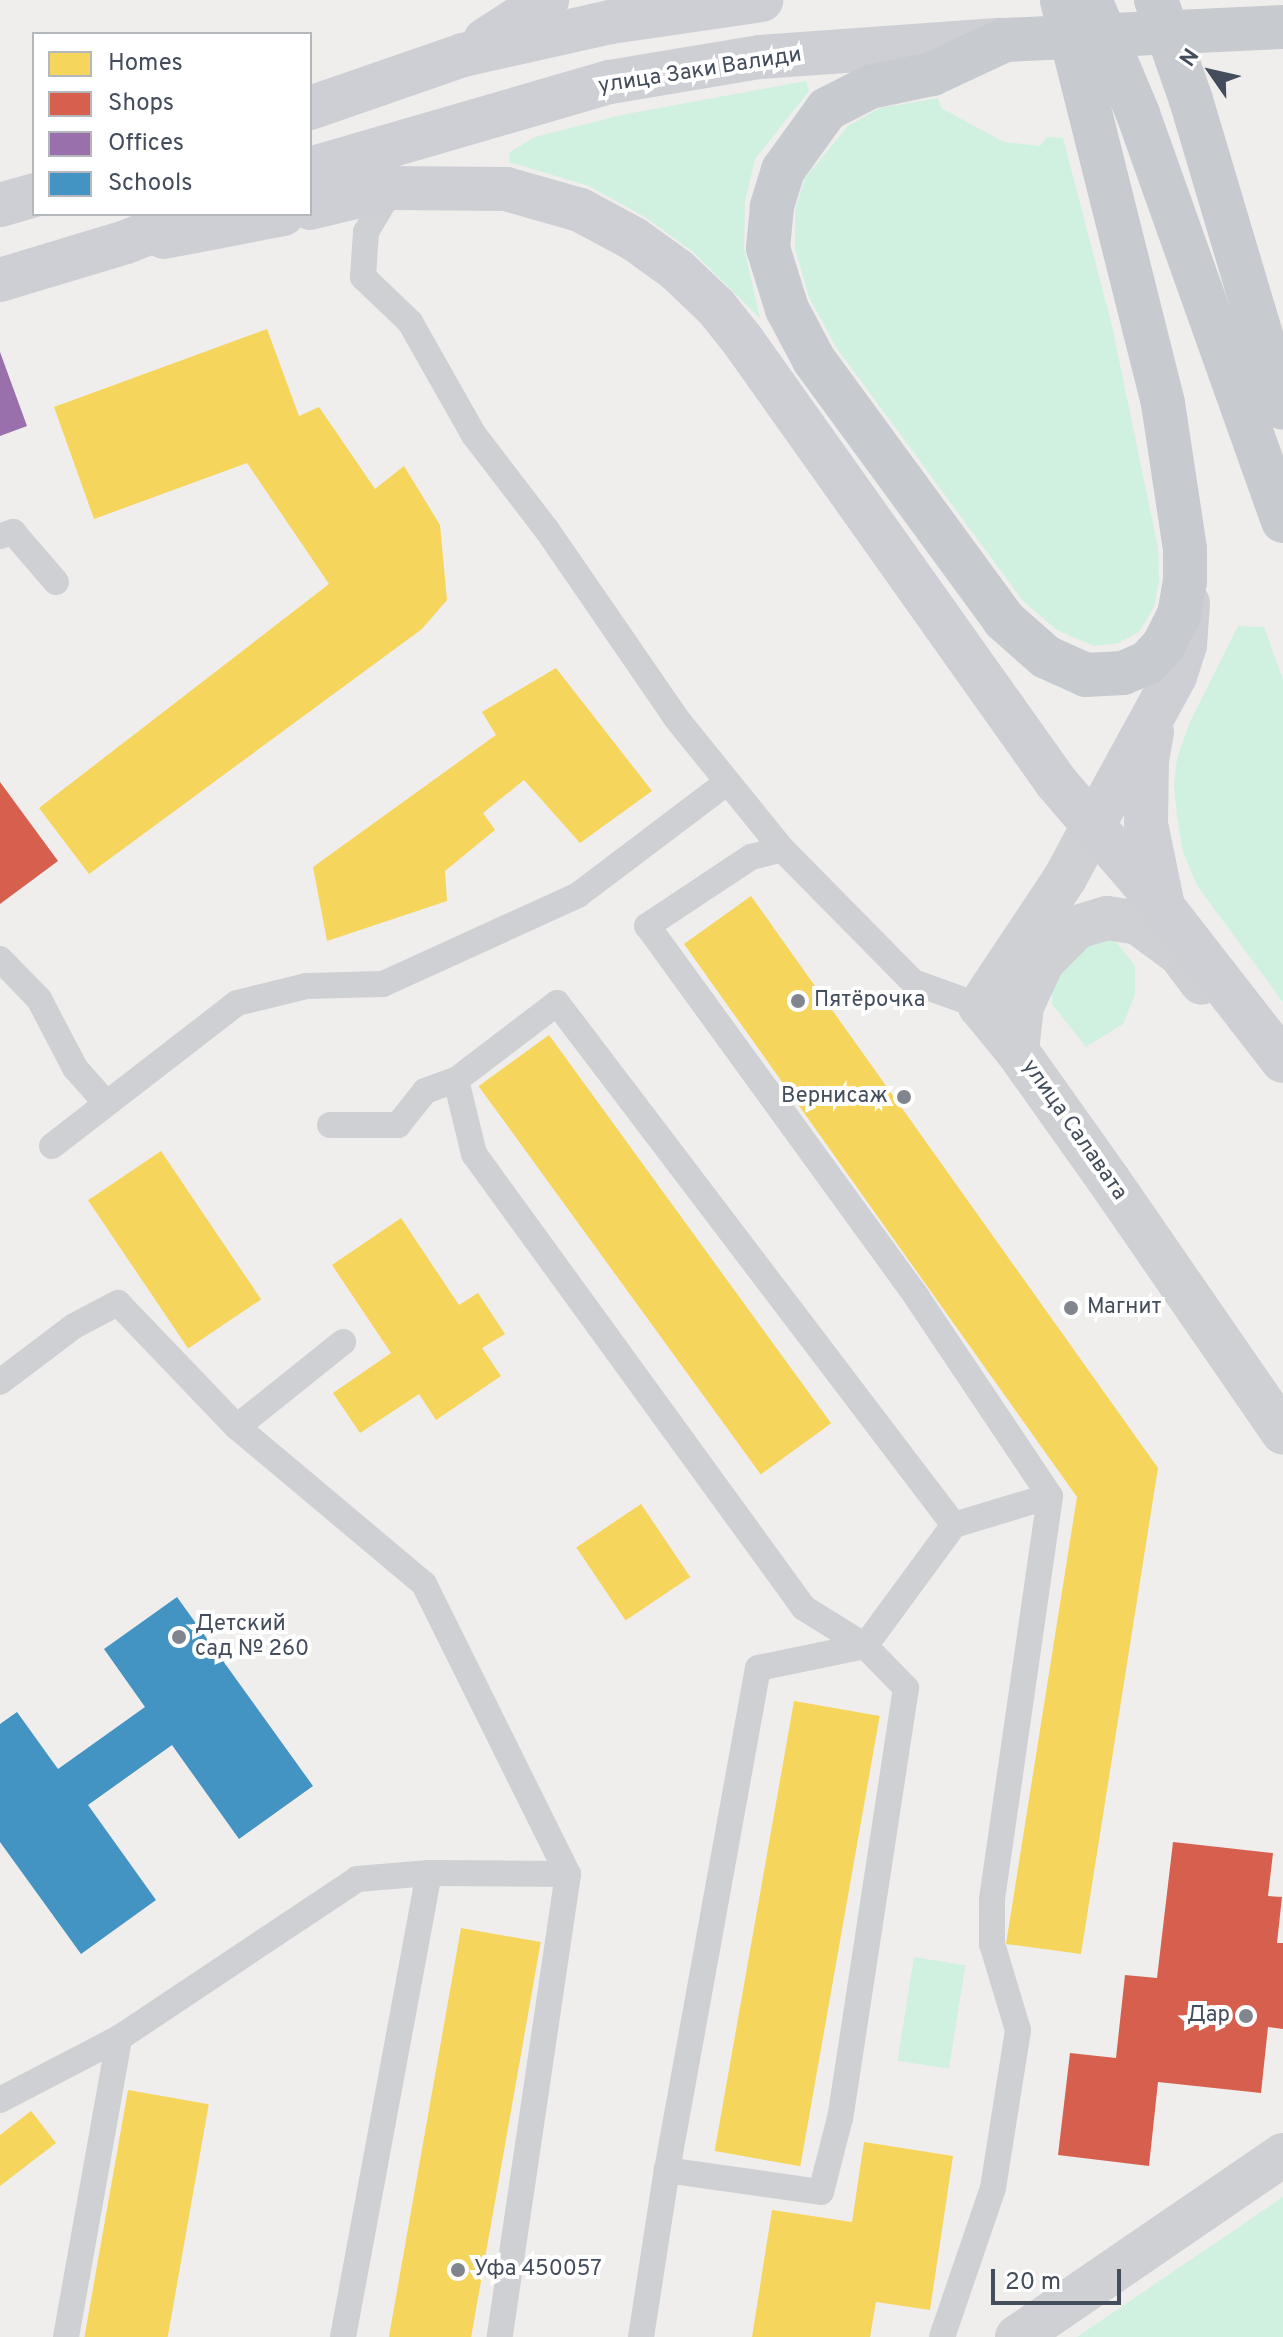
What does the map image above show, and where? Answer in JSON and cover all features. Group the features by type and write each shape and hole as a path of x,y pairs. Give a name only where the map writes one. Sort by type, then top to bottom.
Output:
{"main road":[{"path":"463,55 547,0"},
{"path":"312,107 463,55 611,22 761,0"},
{"path":"1062,0 1163,403 1185,549 1189,614 1185,645 1175,676 1093,826"},
{"path":"1090,0 1138,114 1283,521"},
{"path":"1156,0 1191,100 1283,408"},
{"path":"1185,582 1179,615 1163,646 1147,663 1123,673 1086,675 1046,657 1004,620 814,360 787,309 768,248 772,207 783,170 827,109 928,60 1005,40 1283,27"},
{"name":"улица Заки Валиди","path":"312,168 610,82 760,57 928,60"},
{"path":"312,208 392,188 506,189 580,210 634,239 677,270 743,341 1009,718 1274,1048"},
{"path":"0,205 32,196"},
{"path":"0,280 126,242 191,216"},
{"path":"126,242 226,227 274,216"},
{"path":"1156,710 1147,759 1146,824 1163,907"}],"street":[{"path":"980,1006 1065,878 1093,826"},
{"path":"1017,1051 1022,1006 1043,961 1077,927 1107,918 1138,923 1180,954 1221,1007 1274,1048"},
{"name":"улица Салавата","path":"980,1006 1017,1051 1283,1433"},
{"path":"1017,2337 1283,2155"}],"lane":[{"path":"392,188 366,232 363,277 410,322 474,435 547,530 676,718 782,849 913,982 980,1006"},
{"path":"0,536 13,532 56,582"},
{"path":"52,1146 237,1003 306,986 383,984 578,895 726,783"},
{"path":"782,849 751,857 647,926 917,1297 1050,1496 992,1899 992,1944 1018,2030 993,2188 942,2337"},
{"path":"0,959 39,999 75,1068 106,1103"},
{"path":"330,1125 398,1125 425,1091 456,1080 557,1003 954,1525"},
{"path":"456,1080 474,1154 804,1608 865,1646 906,1688 840,2118 821,2192 667,2170"},
{"path":"0,1382 74,1326 118,1303 237,1427 424,1584 568,1874 500,2337"},
{"path":"237,1427 343,1342"},
{"path":"641,2337 667,2170 758,1668 865,1646 954,1525 1050,1496"},
{"path":"0,2100 119,2038 357,1879 429,1873 568,1874"},
{"path":"343,2337 429,1873"},
{"path":"66,2337 119,2038"}],"green space":[{"path":"806,81 809,91 755,159 745,202 744,248 760,318 692,251 645,217 589,186 509,162 510,152 535,137 621,115"},
{"path":"938,98 941,108 1004,142 1040,146 1047,137 1063,138 1112,326 1158,548 1159,581 1154,607 1139,632 1118,643 1094,646 1057,630 1023,601 836,347 809,297 795,248 795,210 805,178 848,126 880,108"},
{"path":"1238,626 1264,627 1283,680 1283,1002 1198,887 1183,852 1177,817 1174,785 1177,759 1189,724"},
{"path":"1104,935 1118,944 1135,966 1135,995 1123,1024 1086,1047 1052,1004 1052,979 1068,953"},
{"path":"914,1957 965,1965 949,2069 898,2061"},
{"path":"1283,2197 1283,2337 1077,2337"}],"building: Homes":[{"path":"267,329 299,416 319,407 375,489 404,466 440,525 447,600 422,629 89,874 39,808 329,584 247,463 94,519 54,407"},
{"path":"556,668 652,791 580,843 524,780 483,813 495,830 445,871 447,901 327,941 313,867 496,735 482,712"},
{"path":"751,896 1158,1468 1081,1954 1006,1944 1077,1497 684,944"},
{"path":"549,1035 831,1423 761,1474 479,1086"},
{"path":"161,1151 261,1299 188,1349 88,1200"},
{"path":"401,1218 459,1305 478,1293 505,1334 482,1348 501,1376 436,1420 419,1394 360,1433 333,1393 391,1353 332,1265"},
{"path":"641,1504 690,1577 626,1621 576,1548"},
{"path":"794,1701 880,1716 800,2166 715,2151"},
{"path":"461,1928 541,1942 471,2337 389,2337"},
{"path":"128,2090 209,2104 168,2337 84,2337"},
{"path":"31,2111 56,2143 0,2186 0,2135"},
{"path":"864,2142 953,2156 930,2310 876,2302 870,2337 752,2337 772,2210 852,2222"}],"building: Shops":[{"path":"0,782 58,861 0,904"},
{"path":"1173,1842 1273,1853 1268,1896 1282,1897 1277,1943 1283,1943 1283,2029 1268,2027 1261,2093 1158,2082 1149,2166 1058,2155 1070,2053 1116,2058 1125,1975 1157,1978"}],"building: Offices":[{"path":"0,352 27,426 0,436"}],"building: Schools":[{"path":"177,1597 313,1786 239,1839 172,1745 88,1805 156,1900 81,1954 0,1842 0,1724 17,1712 58,1769 145,1707 104,1649"}],"place":[{"name":"Пятёрочка","path":"798,1001"},
{"name":"Вернисаж","path":"904,1097"},
{"name":"Магнит","path":"1071,1308"},
{"name":"Детский сад № 260","path":"179,1637"},
{"name":"Дар","path":"1246,2016"},
{"name":"Уфа 450057","path":"458,2270"}]}
